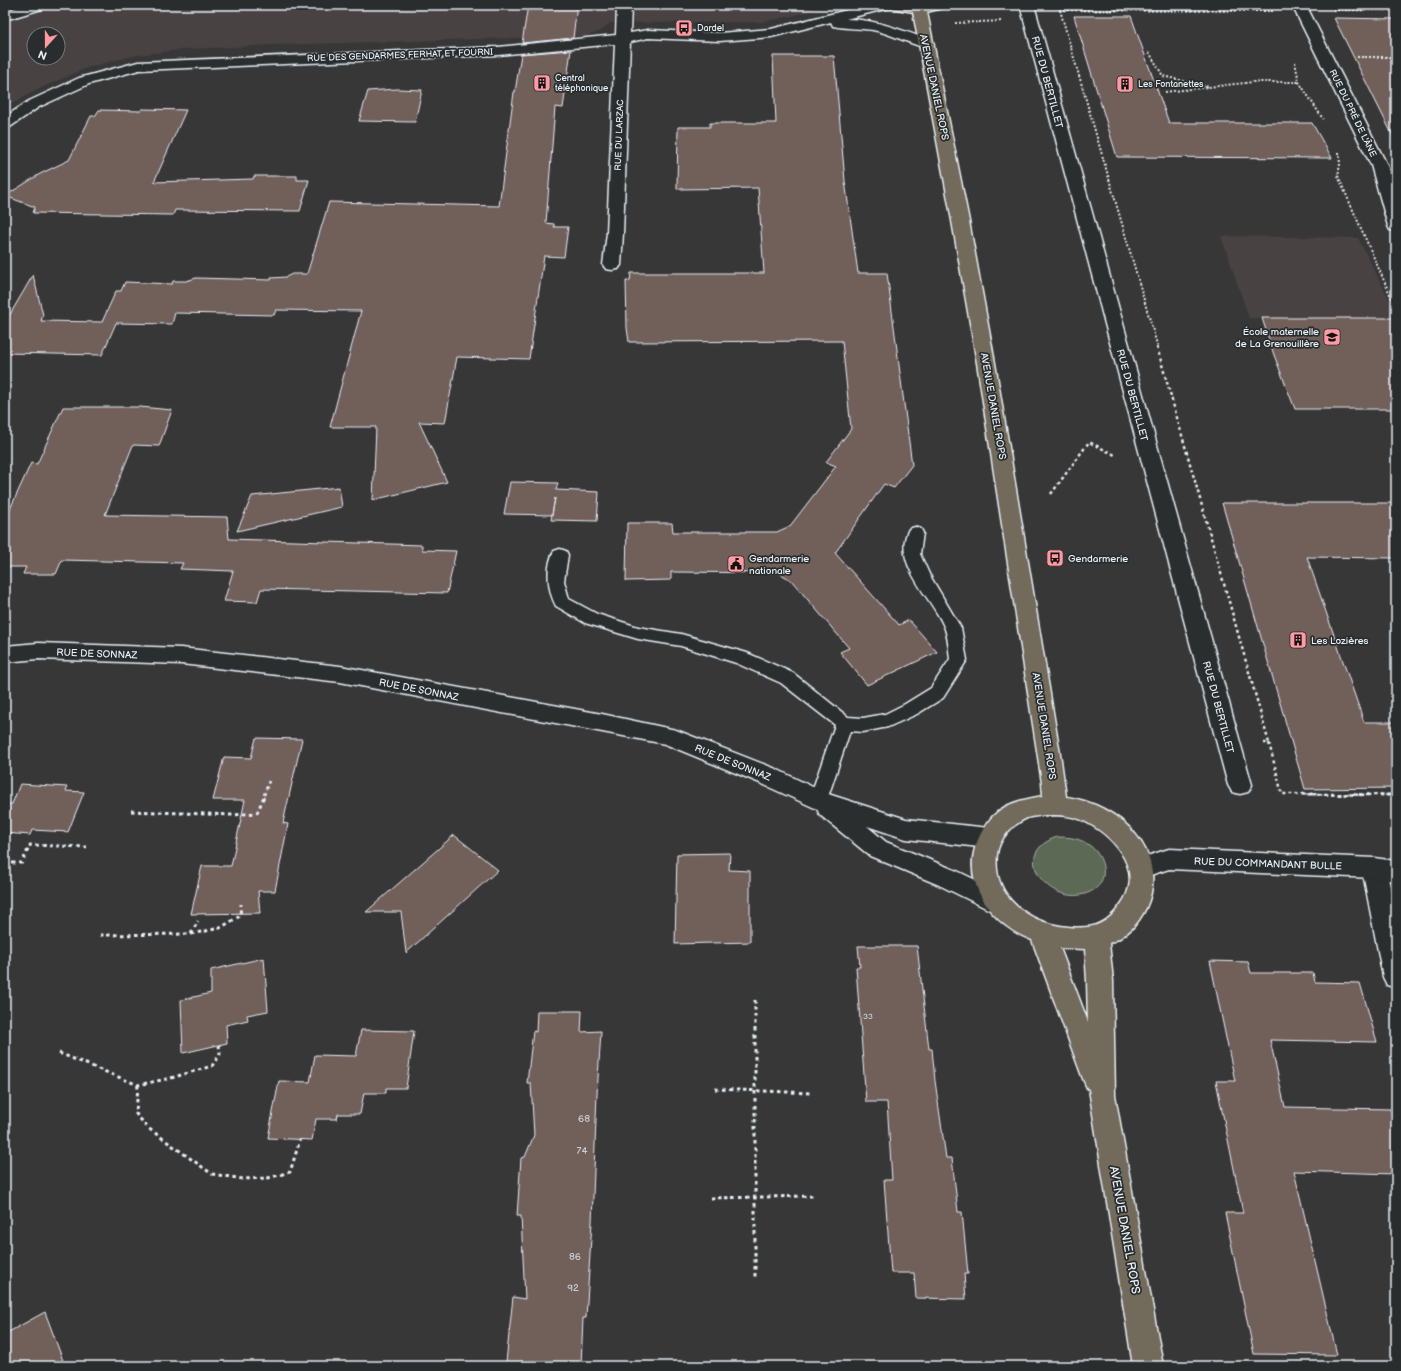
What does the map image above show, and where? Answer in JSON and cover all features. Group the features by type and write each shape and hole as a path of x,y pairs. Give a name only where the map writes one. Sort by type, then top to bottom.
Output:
{"main road":[{"path":"896,5 920,16 937,5"},
{"name":"AVENUE DANIEL ROPS","path":"920,16 944,127 1004,466 1038,689 1049,756 1054,775 1055,806"},
{"path":"1045,805 1055,806 1070,807 1094,815 1116,829 1132,847 1141,868 1142,890 1132,913 1119,926 1096,937 1070,939 1042,934 1019,922 998,903 986,881 983,859 989,838 1002,822 1021,810 1045,805"},
{"name":"AVENUE DANIEL ROPS","path":"1042,934 1102,1095"},
{"name":"AVENUE DANIEL ROPS","path":"1096,937 1100,981 1102,1095 1148,1366"}],"street":[{"path":"5,16 40,5"},
{"name":"RUE DU LARZAC","path":"612,266 615,233 624,5"},
{"name":"RUE DES GENDARMES FERHAT ET FOURNI","path":"807,24 844,5"},
{"name":"RUE DES GENDARMES FERHAT ET FOURNI","path":"5,124 34,104 84,81 138,66 498,51 622,39 648,34 719,37 771,33 884,5"},
{"name":"RUE DU PRÉ DE L'ÂNE","path":"1301,8 1379,165 1396,226"},
{"name":"RUE DU BERTILLET","path":"1029,12 1240,785"},
{"path":"807,24 857,22 875,25 927,44"},
{"name":"RUE DE SONNAZ","path":"5,654 38,651 181,656 340,674 602,722 668,736 768,776 818,800 906,829 989,838"},
{"name":"RUE DE SONNAZ","path":"818,800 878,849 948,878 998,903"},
{"name":"RUE DU COMMANDANT BULLE","path":"1141,868 1169,859 1385,869"},
{"path":"1385,869 1396,977"}],"lane":[{"path":"560,555 556,581 562,602 585,615 638,634 681,640 741,658 787,678 844,723 863,725 888,720 911,709 937,693 959,660 953,628 921,575 912,554 915,533"},
{"path":"818,800 844,723"}],"path":[{"path":"920,16 968,23 1029,12 1060,10 1301,8 1396,10"},
{"path":"1060,10 1177,415 1282,794 1396,795"},
{"path":"1149,52 1163,76 1213,88"},
{"path":"1325,57 1396,58"},
{"path":"1294,60 1299,82 1326,125"},
{"path":"1166,92 1213,88 1253,82 1299,82"},
{"path":"1339,150 1340,162 1338,176 1396,308"},
{"path":"1051,494 1089,442 1123,459"},
{"path":"1228,742 1269,743"},
{"path":"131,811 232,815 257,813 262,803 269,780"},
{"path":"5,863 22,864 30,845 87,847"},
{"path":"100,935 191,934 220,928 240,916 241,904"},
{"path":"191,934 198,921"},
{"path":"755,1000 755,1278"},
{"path":"60,1054 138,1084 172,1078 212,1066 220,1054 219,1045"},
{"path":"138,1084 136,1114 148,1128 212,1174 243,1179 268,1178 290,1172 300,1140"},
{"path":"715,1089 811,1093"},
{"path":"711,1198 814,1196"}],"shaded area":[{"path":"5,5 820,5 806,12 760,22 610,23 601,31 586,36 270,45 188,49 136,55 89,67 45,86 5,107"},
{"name":"École maternelle de La Grenouillère","path":"1221,236 1358,238 1396,313 1396,409 1295,409 1274,355 1262,318 1249,318"}],"green space":[{"path":"1057,837 1078,839 1095,850 1102,863 1103,870 1101,883 1096,888 1090,892 1076,896 1062,893 1049,887 1040,878 1035,867 1035,855 1042,845"}],"building":[{"path":"528,5 577,5 573,38 522,43"},
{"name":"Les Fontanettes","path":"1074,16 1131,16 1169,123 1312,123 1332,158 1117,157"},
{"path":"1334,18 1396,19 1396,142"},
{"path":"571,50 563,108 555,107 546,223 554,224 554,227 568,227 564,257 544,256 529,359 457,357 445,423 419,422 447,482 373,500 376,427 330,427 361,311 276,310 274,315 175,313 172,324 116,323 102,355 5,353 5,323 33,275 43,315 41,321 102,322 116,291 121,291 125,282 172,284 173,281 186,281 196,278 271,280 271,278 286,277 292,274 307,274 329,202 499,206 514,92 521,54"},
{"path":"773,56 834,56 845,181 858,273 887,273 912,465 894,488 884,484 835,553 899,625 909,620 937,652 867,685 840,652 849,648 791,580 779,573 671,572 671,580 626,581 627,523 672,523 673,532 777,532 790,526 836,466 826,462 851,429 842,341 629,342 627,328 626,281 630,281 631,273 764,273 758,188 677,189 678,127 710,127 710,123 776,123"},
{"path":"397,89 422,90 415,122 359,121 368,91"},
{"path":"142,109 186,110 154,182 253,179 254,176 297,176 297,180 309,180 300,211 175,210 173,215 33,213 35,207 5,196 40,174 69,160 91,116 95,116 99,110 141,111"},
{"path":"1262,318 1396,318 1396,409 1295,409 1274,355"},
{"path":"63,407 140,407 172,410 159,446 133,445 105,515 227,517 229,539 422,545 422,550 456,551 447,593 261,589 257,602 224,601 233,571 180,569 183,563 62,560 56,574 23,574 26,567 5,567 5,520 31,463 37,464"},
{"path":"510,482 558,483 556,490 599,492 597,521 551,520 552,515 504,514"},
{"path":"339,487 342,507 237,531 252,496"},
{"name":"Les Lozières","path":"1222,503 1396,503 1396,558 1307,557 1364,722 1396,722 1396,788 1305,789"},
{"path":"256,738 302,739 283,823 288,824 275,891 258,891 260,913 191,914 202,866 231,866 245,800 213,800 224,757 251,758"},
{"path":"20,784 67,787 66,791 84,792 68,832 32,830 30,835 5,833 5,804 12,804"},
{"path":"454,835 498,870 406,953 401,912 366,912"},
{"path":"730,853 729,870 750,871 750,942 675,944 677,854"},
{"path":"858,946 917,946 929,1049 932,1049 946,1158 952,1158 958,1212 962,1212 968,1274 964,1274 966,1299 916,1298 914,1273 891,1273 884,1180 892,1180 887,1102 866,1102 856,967 860,967"},
{"path":"264,958 268,1011 247,1015 248,1020 226,1025 227,1043 183,1053 181,1000 211,993 211,970"},
{"path":"1210,961 1248,962 1251,973 1313,973 1315,982 1360,983 1377,1042 1270,1040 1285,1107 1390,1109 1396,1130 1396,1174 1294,1171 1337,1355 1254,1354 1225,1213 1243,1213 1216,1081 1235,1081"},
{"path":"537,1011 582,1011 581,1032 601,1031 592,1222 586,1318 583,1318 581,1366 510,1366 510,1362 506,1362 513,1297 525,1299 521,1216 517,1216 521,1158 525,1157 534,1135 531,1083 527,1083 533,1031 536,1032"},
{"path":"361,1030 414,1031 406,1088 386,1088 386,1093 364,1093 360,1114 338,1114 337,1119 316,1119 312,1140 268,1138 279,1081 310,1082 315,1055 356,1056"},
{"path":"45,1312 65,1366 5,1366 5,1334"}],"place":[{"name":"Dardel","path":"684,28"},
{"name":"Central téléphonique","path":"542,83"},
{"name":"Les Fontanettes","path":"1125,84"},
{"name":"École maternelle de La Grenouillère","path":"1332,337"},
{"name":"Gendarmerie","path":"1055,558"},
{"name":"Gendarmerie nationale","path":"736,564"},
{"name":"Les Lozières","path":"1298,640"}]}
